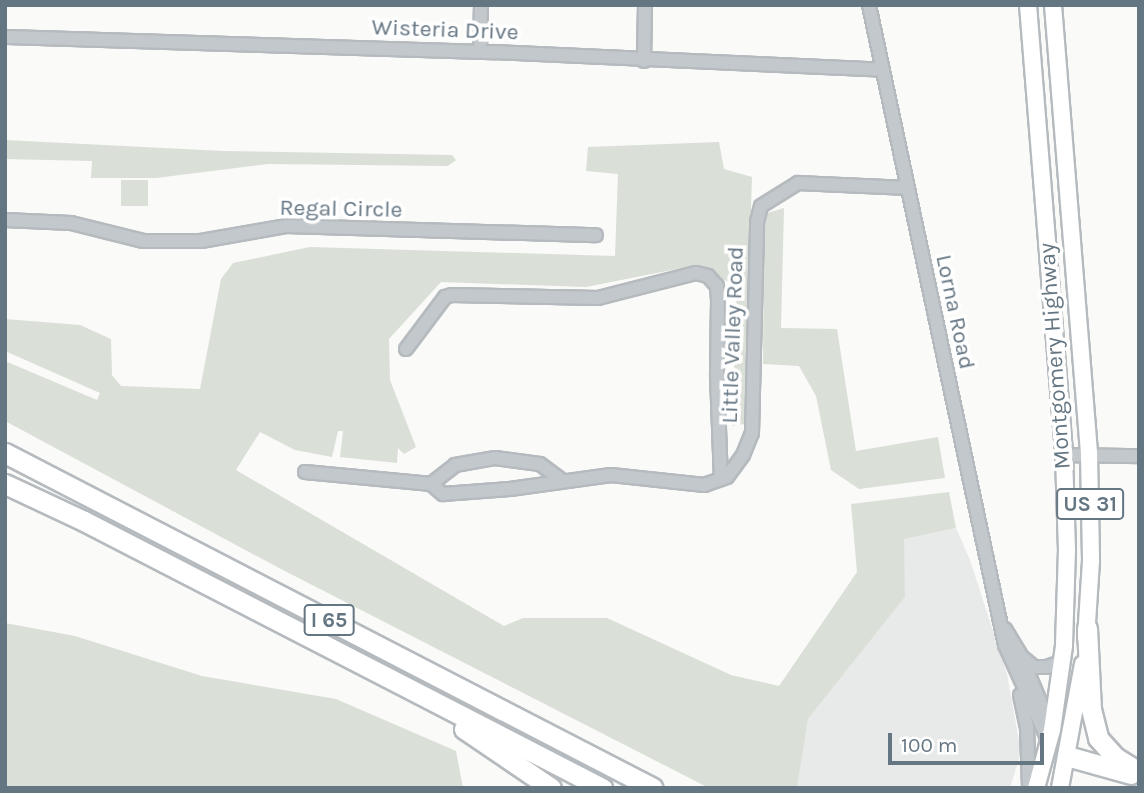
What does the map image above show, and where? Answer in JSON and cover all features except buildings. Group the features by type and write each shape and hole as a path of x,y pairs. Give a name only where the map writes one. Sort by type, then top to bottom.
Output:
{"highway":[{"name":"I 65","path":"5,453 653,788"},
{"name":"I 65","path":"5,484 602,788"},
{"path":"1087,628 1091,709 1098,738 1115,757 1139,774"},
{"path":"378,672 551,788"},
{"path":"1064,771 1139,774"},
{"path":"1064,771 1131,788"}],"main road":[{"name":"Montgomery Highway","path":"1028,5 1064,455 1067,549 1060,662 1050,736 1037,788"},
{"name":"Montgomery Highway","path":"1053,5 1089,454 1091,561 1087,628 1064,771"},
{"path":"1050,736 1064,771"}],"street":[{"path":"480,52 481,5"},
{"path":"644,61 645,5"},
{"name":"Lorna Road","path":"869,5 985,563 1003,626 1005,645 1019,681 1050,736"},
{"name":"Wisteria Drive","path":"5,37 480,52 883,70"},
{"name":"Little Valley Road","path":"721,479 727,477 743,455 752,433 757,222 761,206 798,183 908,188"},
{"name":"Regal Circle","path":"5,220 72,223 143,241 201,241 286,226 596,236"},
{"path":"305,472 431,484 443,494 510,489 611,475 704,485 721,479 718,301 717,286 708,276 696,273 598,298 452,295 444,297 406,349"},
{"path":"1064,455 1139,456"},
{"path":"431,484 455,465 495,458 540,464 561,480"},
{"name":"Lorna Road","path":"1003,626 1021,656 1050,736"},
{"path":"1021,656 1034,667 1047,667 1060,662"},
{"path":"1019,681 1027,727 1029,788"}],"shaded area":[{"path":"5,140 223,151 452,155 456,160 448,166 268,164 156,178 91,178 92,161 5,159"},
{"path":"719,142 724,169 752,177 744,424 732,426 737,284 682,268 586,287 441,282 389,339 390,380 416,447 404,454 398,448 397,463 340,457 343,431 338,431 332,457 295,450 260,432 236,470 504,626 523,618 607,618 731,675 779,686 857,572 851,504 949,492 956,528 904,539 905,597 808,719 797,788 709,788 279,568 5,421 5,361 97,400 100,393 5,351 5,319 80,325 111,339 112,375 121,386 200,389 221,279 233,263 310,247 615,256 618,174 586,171 588,147"},
{"path":"121,180 148,180 148,206 121,206"},
{"path":"784,208 781,328 837,329 856,451 938,437 945,478 859,489 831,470 816,396 799,366 763,364 764,235 767,213"},
{"path":"956,528 970,560 1007,674 1021,752 1010,788 797,787 808,719 905,597 903,539"},
{"path":"5,623 75,636 202,676 336,699 456,751 463,788 5,788"}]}
